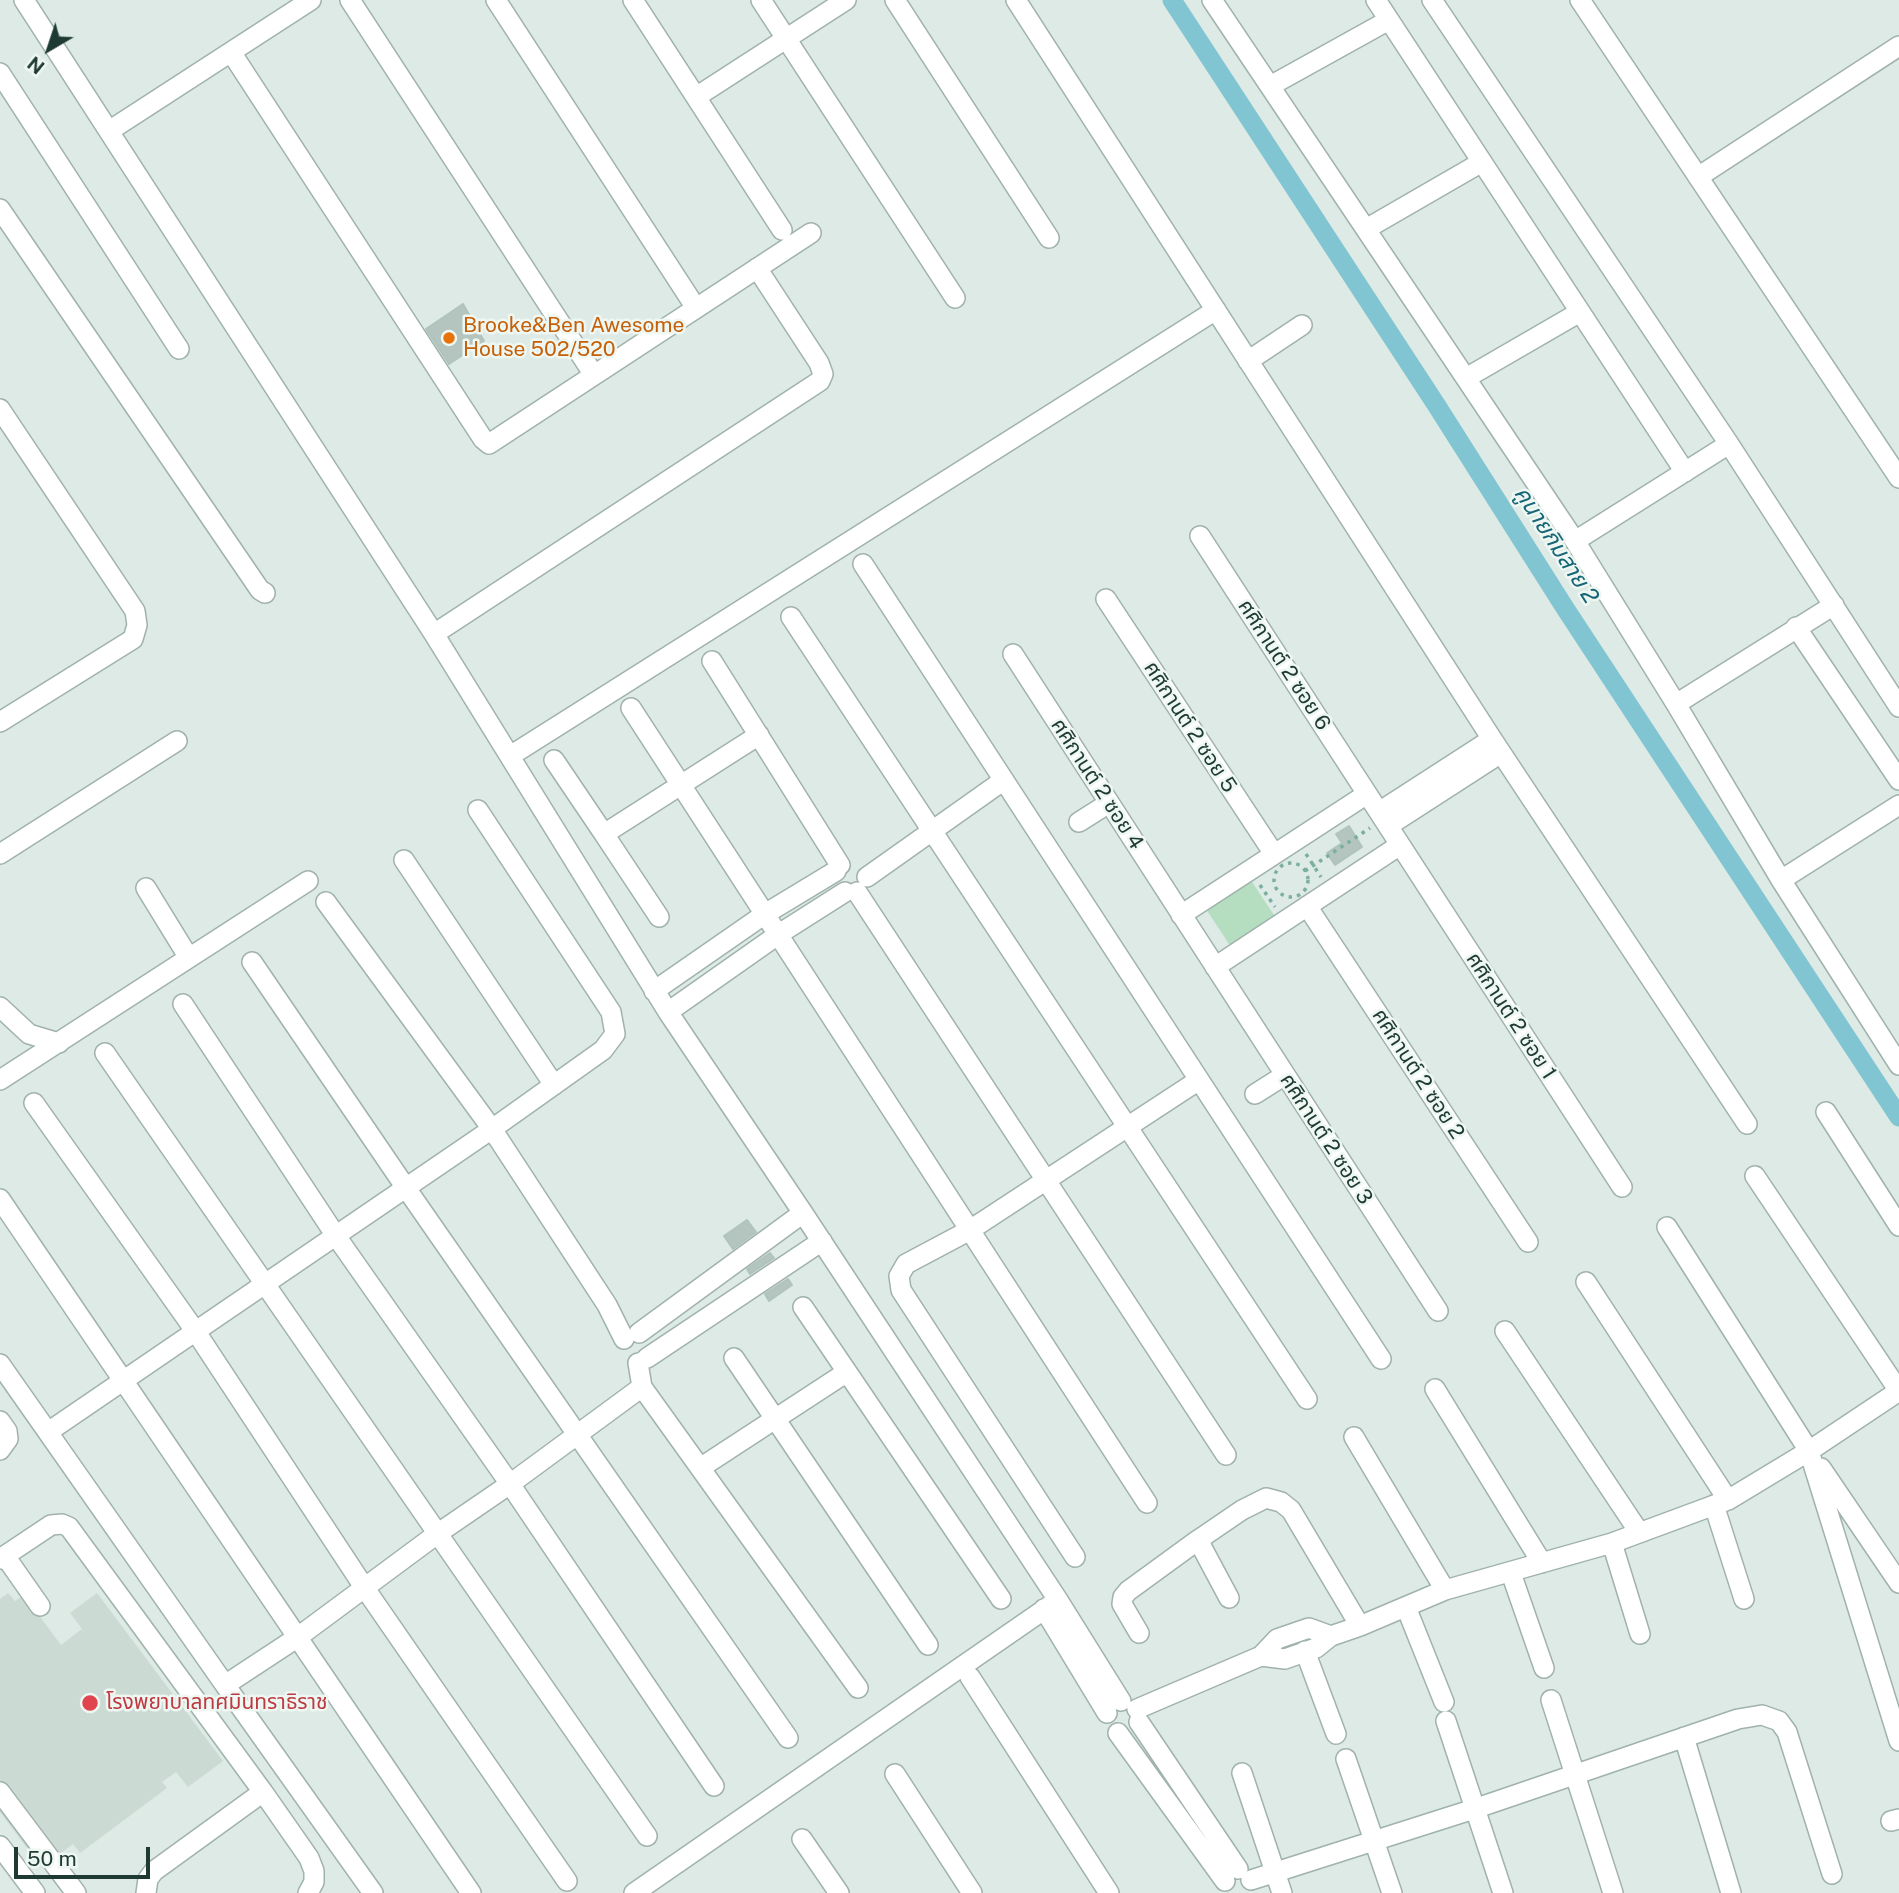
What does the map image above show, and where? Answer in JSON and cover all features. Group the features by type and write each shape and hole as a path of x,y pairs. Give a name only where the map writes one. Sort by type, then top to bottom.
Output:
{"street":[{"path":"24,0 434,634 654,991 803,1213 1051,1604 1126,1711 1233,1885"},
{"path":"109,131 311,0"},
{"path":"351,0 594,375"},
{"path":"496,0 696,308"},
{"path":"633,0 782,230"},
{"path":"761,0 955,298"},
{"path":"696,97 846,0"},
{"path":"895,0 1049,238"},
{"path":"1016,0 1496,746 1747,1124"},
{"path":"1212,0 1575,541 1781,880 1892,1040 1899,1065"},
{"path":"1376,0 1685,472"},
{"path":"1432,0 1729,443 1899,707"},
{"path":"1580,0 1899,478"},
{"path":"1270,86 1389,20"},
{"path":"1698,177 1899,46"},
{"path":"231,52 483,439 489,444 811,233"},
{"path":"0,73 179,349"},
{"path":"1366,229 1482,162"},
{"path":"0,209 260,590 265,593"},
{"path":"434,634 820,381 823,374 819,363 757,268"},
{"path":"510,756 1216,310"},
{"path":"1466,378 1580,312"},
{"path":"1248,361 1302,325"},
{"path":"0,409 135,611 136,625 133,639 0,722"},
{"path":"1575,541 1729,443"},
{"name":"ศศิกานต์ 2 ซอย 6","path":"1200,536 1384,819"},
{"path":"863,564 1381,1359"},
{"name":"ศศิกานต์ 2 ซอย 5","path":"1106,599 1274,854"},
{"path":"1676,704 1834,605"},
{"path":"791,617 1307,1399"},
{"path":"1796,627 1899,780"},
{"name":"ศศิกานต์ 2 ซอย 4","path":"1013,654 1215,967"},
{"path":"712,661 838,868 836,884 857,887 1226,1455"},
{"path":"631,708 1147,1503"},
{"path":"604,834 759,735"},
{"path":"0,854 177,741"},
{"path":"1384,819 1496,746"},
{"path":"554,760 659,917"},
{"path":"668,1012 779,934 857,887 1004,780"},
{"path":"1181,915 1367,794"},
{"path":"1079,822 1109,803"},
{"path":"1781,880 1899,805"},
{"path":"48,1432 492,1129 603,1050 615,1034 611,1012 478,810"},
{"name":"ศศิกานต์ 2 ซอย 1","path":"1384,819 1622,1187"},
{"path":"1215,967 1400,845"},
{"path":"404,860 554,1085"},
{"path":"654,991 765,914 851,861 857,862 866,871 857,887"},
{"path":"0,1080 309,881"},
{"path":"146,888 190,958"},
{"path":"326,902 492,1129 607,1305 631,1336"},
{"name":"ศศิกานต์ 2 ซอย 2","path":"1307,906 1528,1242"},
{"path":"252,962 788,1738"},
{"name":"ศศิกานต์ 2 ซอย 3","path":"1215,967 1438,1311"},
{"path":"183,1004 336,1236 510,1484 714,1786"},
{"path":"0,1006 29,1034 59,1043"},
{"path":"105,1053 647,1836"},
{"path":"1255,1094 1285,1075"},
{"path":"1074,1557 901,1290 899,1276 906,1264 970,1230 1199,1080"},
{"path":"34,1103 196,1332 364,1587 567,1881"},
{"path":"1826,1112 1899,1226"},
{"path":"1261,1656 1285,1659 1316,1648 1331,1636 1445,1590 1612,1543 1721,1503 1809,1451 1899,1391 1755,1176"},
{"path":"0,1199 471,1893"},
{"path":"803,1213 631,1336 621,1344 622,1356 632,1363 642,1360 821,1241"},
{"path":"1667,1227 1809,1451 1899,1583"},
{"path":"1586,1282 1721,1503 1744,1599"},
{"path":"803,1307 1000,1599"},
{"path":"1505,1331 1639,1532"},
{"path":"734,1358 928,1645"},
{"path":"642,1360 642,1387 858,1688"},
{"path":"0,1364 373,1893"},
{"path":"700,1468 847,1372"},
{"path":"225,1685 298,1637 436,1534 510,1484 642,1387"},
{"path":"1435,1389 1542,1563"},
{"path":"0,1421 7,1431 8,1439 0,1450"},
{"path":"1354,1437 1445,1590"},
{"path":"1809,1451 1899,1741"},
{"path":"1139,1633 1122,1604 1128,1591 1198,1539 1242,1510 1266,1498 1281,1502 1291,1510 1360,1626"},
{"path":"40,1606 3,1557 51,1525 62,1524 69,1527 309,1858 314,1871 314,1882 308,1893"},
{"path":"1198,1539 1228,1598"},
{"path":"1612,1543 1640,1634"},
{"path":"1511,1573 1544,1668"},
{"path":"635,1893 1051,1604"},
{"path":"1406,1607 1445,1712 1503,1893"},
{"path":"1233,1885 1118,1733 1108,1725 1126,1711 1261,1656 1277,1639 1309,1628 1331,1636"},
{"path":"1304,1651 1336,1734"},
{"path":"970,1678 1109,1893"},
{"path":"1551,1700 1613,1893"},
{"path":"1233,1885 1374,1842 1748,1716 1762,1715 1779,1721 1787,1732 1832,1874"},
{"path":"1684,1737 1731,1893"},
{"path":"1346,1759 1392,1893"},
{"path":"895,1773 972,1893"},
{"path":"1242,1773 1282,1893"},
{"path":"146,1893 148,1879 154,1871 263,1792"},
{"path":"0,1793 76,1893"},
{"path":"802,1839 839,1893"},
{"path":"0,1846 35,1893"}],"path":[{"path":"1305,871 1384,819"},
{"path":"1297,839 1330,891"},
{"path":"1293,864 1305,871 1307,885 1300,894 1290,897 1277,889 1274,879 1282,866 1293,864"},
{"path":"1251,870 1284,921"},
{"path":"1268,895 1277,889"}],"shaded area":[{"name":"โรงพยาบาลทศมินทราธิราช","path":"8,1593 15,1601 24,1595 61,1645 82,1629 70,1613 97,1593 223,1761 188,1787 176,1772 162,1782 167,1788 80,1853 73,1844 42,1868 0,1812 0,1599"}],"green space":[{"path":"1250,879 1276,918 1231,947 1206,909"}],"building":[{"path":"463,304 484,341 449,364 426,329"},
{"path":"1349,826 1362,847 1335,865 1327,853 1342,843 1336,834"},
{"path":"747,1220 756,1232 733,1249 724,1236"},
{"path":"770,1253 774,1258 750,1274 747,1269"},
{"path":"788,1279 792,1285 769,1301 765,1294"}],"waterway":[{"name":"คูนายกิมสาย 2","path":"1172,0 1437,406 1565,608 1899,1117"}],"place":[{"name":"Brooke&Ben Awesome House 502/520","path":"449,338"},
{"name":"โรงพยาบาลทศมินทราธิราช","path":"90,1703"}]}
